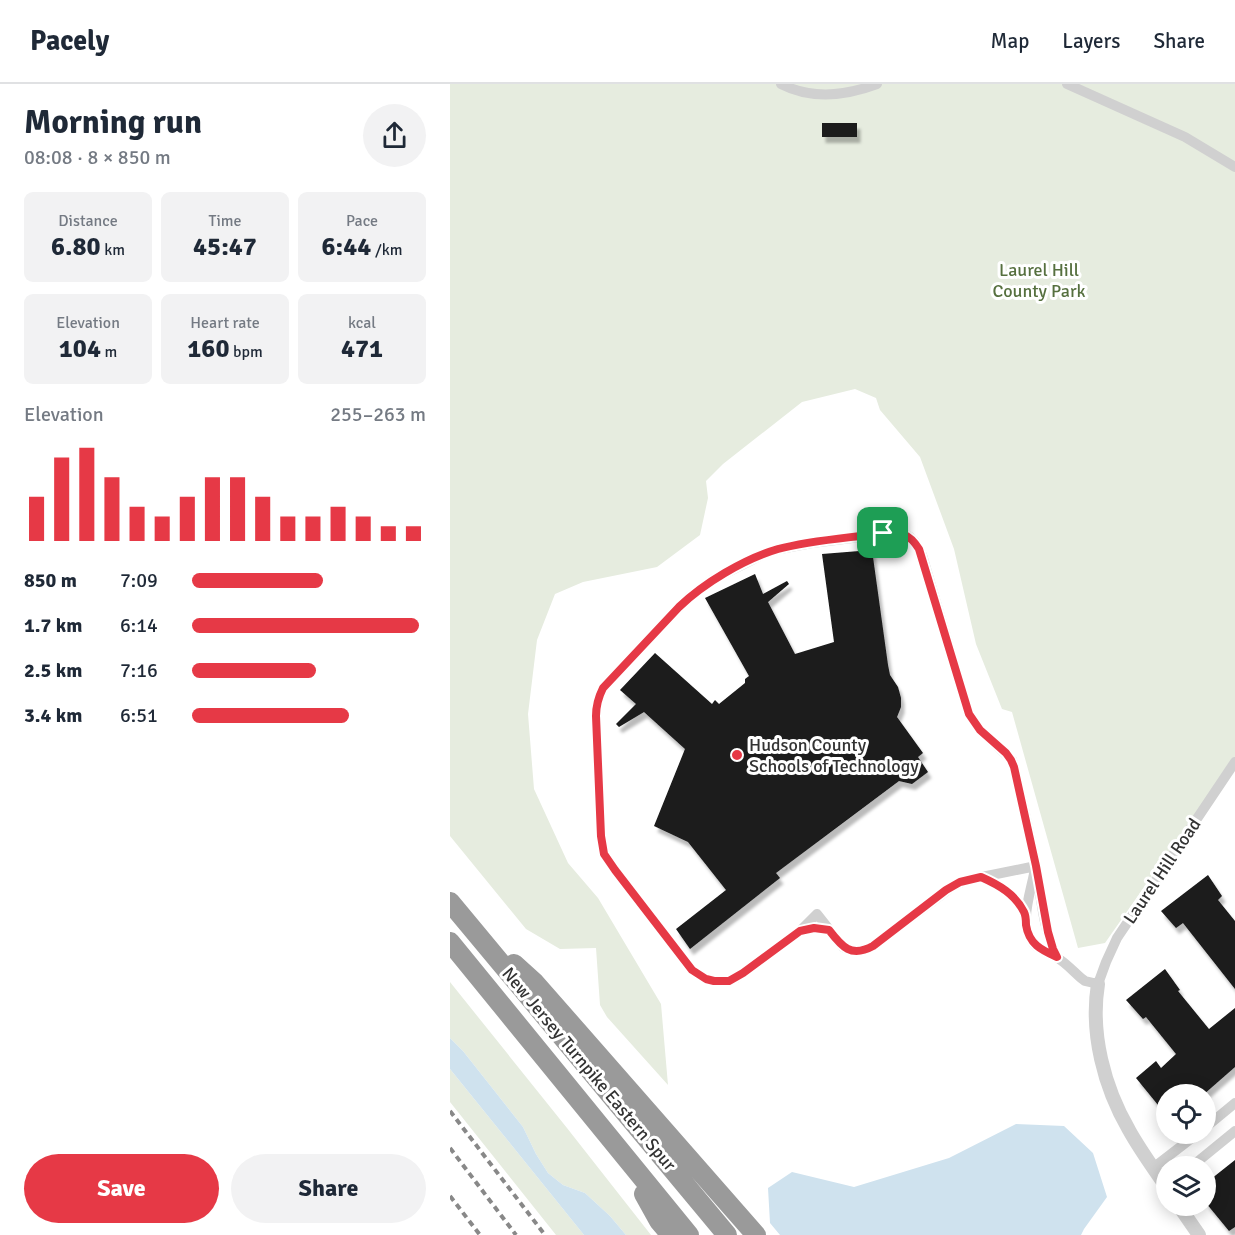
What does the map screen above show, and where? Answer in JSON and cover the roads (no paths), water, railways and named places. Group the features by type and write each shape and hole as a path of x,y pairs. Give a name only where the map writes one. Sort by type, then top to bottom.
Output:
{"highway":[{"name":"New Jersey Turnpike Eastern Spur","path":"450,902 727,1235"},
{"path":"464,919 535,983 756,1235"},
{"name":"New Jersey Turnpike Eastern Spur","path":"450,942 689,1235"},
{"path":"614,1143 659,1221 671,1235"}],"street":[{"path":"781,84 799,92 822,95 847,93 877,84"},
{"path":"1067,84 1185,137 1235,167"},
{"path":"1036,866 960,882 867,949 855,951 843,947 817,914 800,931 736,978 721,982 706,979 692,970 604,854 601,836 596,716 599,695 679,607 700,588 753,559 780,549 883,533 898,533 910,537 922,555 969,714 980,730 1011,760 1036,866 1048,932 1057,957"},
{"name":"Laurel Hill Road","path":"1098,984 1119,936 1235,762"},
{"path":"1036,866 1026,914 1028,932 1034,944 1041,950 1057,957 1085,981 1098,984 1095,1019 1106,1075 1128,1129 1156,1172"},
{"path":"981,877 1009,892 1026,914"},
{"path":"800,931 814,928 829,930"},
{"path":"1216,1118 1235,1103"},
{"path":"1204,1156 1235,1131"},
{"path":"1153,1168 1184,1144"},
{"path":"1186,1216 1199,1235"}],"water":[{"path":"450,1038 463,1051 523,1127 548,1173 563,1185 585,1193 610,1216 626,1235 584,1235 450,1069"},
{"path":"1016,1124 1064,1126 1093,1153 1107,1197 1081,1235 780,1235 770,1223 768,1188 792,1172 854,1187 949,1158"}],"railway":[{"path":"450,1111 545,1235"},
{"path":"450,1148 516,1235"},
{"path":"450,1196 480,1235"}],"place":[{"name":"Hudson County Schools of Technology","path":"737,755"}],"park label":[{"name":"Laurel Hill County Park","path":"1039,280"}]}
